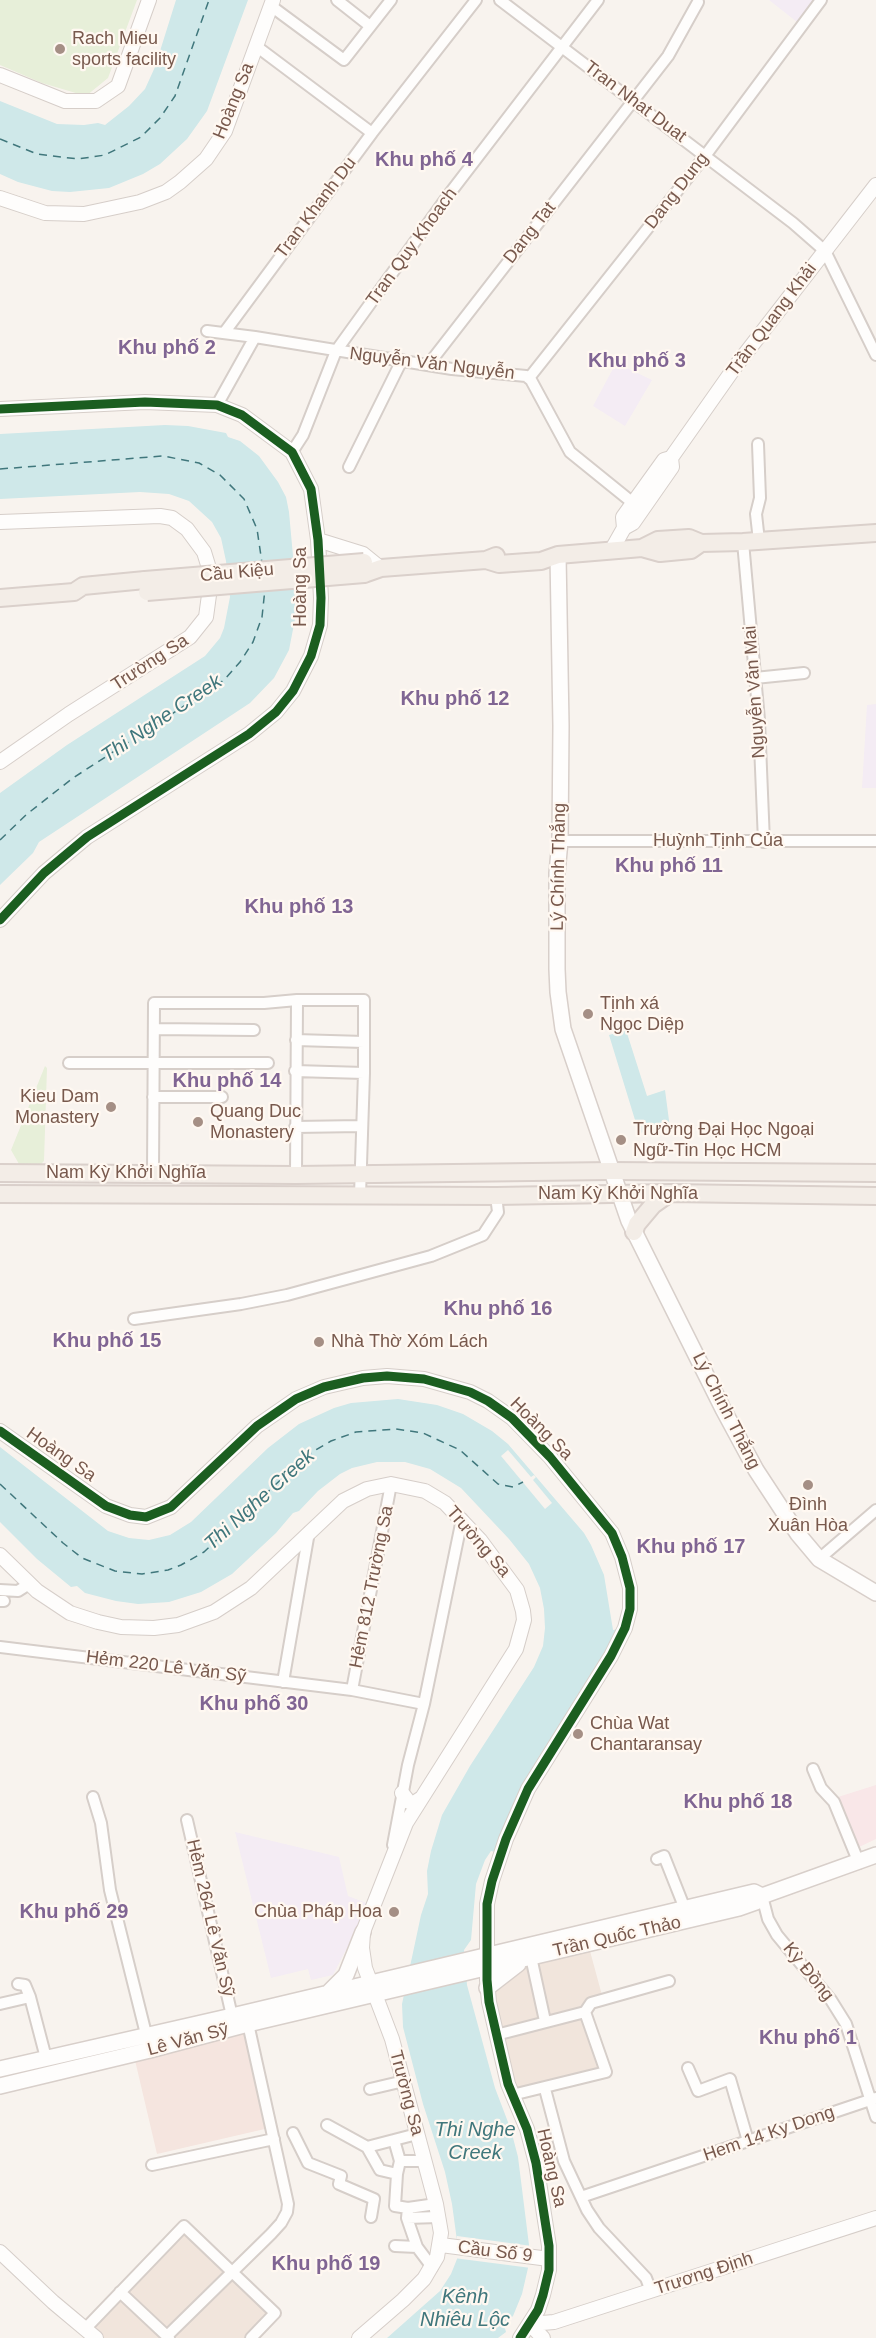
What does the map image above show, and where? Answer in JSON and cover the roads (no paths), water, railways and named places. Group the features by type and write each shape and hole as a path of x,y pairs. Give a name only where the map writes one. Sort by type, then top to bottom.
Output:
{"main road":[{"name":"Cầu Kiệu","path":"0,598 74,592 85,597 146,586 372,567 486,560 499,564 531,562 558,555 642,548 660,553 691,550 701,543 751,542 876,533"},
{"name":"Lý Chính Thắng","path":"558,555 560,841 557,873 557,981 563,1029 634,1232 756,1470 798,1534 819,1559 876,1593"},
{"name":"Nam Kỳ Khởi Nghĩa","path":"1,1172 296,1175 611,1171 876,1173"},
{"path":"43,1194 48,1173"},
{"name":"Nam Kỳ Khởi Nghĩa","path":"1,1196 43,1194 496,1196 619,1193 876,1196"},
{"path":"634,1232 637,1224 653,1205 670,1193"},
{"name":"Trần Quốc Thảo","path":"487,1962 528,1958 739,1908 756,1902 762,1896 876,1855"},
{"name":"Trần Quốc Thảo","path":"374,1989 754,1892 762,1896"},
{"path":"326,1994 346,1975 363,1932"},
{"path":"488,1988 528,1958"},
{"name":"Lê Văn Sỹ","path":"0,2069 146,2035 242,2018 374,1989"},
{"name":"Lê Văn Sỹ","path":"0,2086 150,2050 242,2018 326,1994 374,1989"}],"street":[{"path":"0,75 65,101 96,101 118,86 148,0"},
{"path":"337,0 370,26"},
{"name":"Tran Khanh Du","path":"224,333 372,133 476,0"},
{"name":"Tran Nhat Duat","path":"500,0 793,223 825,251"},
{"name":"Tran Quy Khoach","path":"292,452 303,435 336,351 447,197 598,0"},
{"name":"Dang Dung","path":"529,378 705,156 820,0"},
{"path":"272,3 344,60 388,1"},
{"name":"Dang Tat","path":"428,365 668,56 698,2"},
{"name":"Hoàng Sa","path":"0,198 36,212 73,215 124,207 166,192 198,168 219,141 272,3"},
{"path":"256,46 372,133"},
{"name":"Trần Quang Khải","path":"624,528 623,518 664,460 671,458 735,368 876,185"},
{"path":"825,251 876,355"},
{"name":"Nguyễn Văn Nguyễn","path":"207,331 529,378 570,452 633,503"},
{"path":"217,405 255,337"},
{"path":"350,468 402,360"},
{"name":"Hoàng Sa","path":"0,409 145,402 217,405 242,415 292,452 311,489 318,540 321,598 318,633 306,668 286,701 249,734 87,837 44,873 0,920"},
{"name":"Nguyễn Văn Mai","path":"758,444 760,498 751,542 755,678 764,842"},
{"name":"Trần Quang Khải","path":"611,551 624,528 633,523 672,466 671,458"},
{"name":"Trường Sa","path":"0,522 169,517 187,529 202,549 208,566 209,588 206,617 190,637 69,714 0,762"},
{"path":"318,540 363,554 372,567"},
{"path":"755,678 804,673"},
{"name":"Huỳnh Tịnh Của","path":"560,841 876,841"},
{"path":"296,1175 297,1000"},
{"path":"153,1173 154,1002 264,1003 297,1000 364,1000 360,1194"},
{"path":"154,1029 254,1030"},
{"path":"296,1040 364,1042"},
{"path":"69,1063 268,1063"},
{"path":"295,1071 364,1073"},
{"path":"153,1097 222,1097"},
{"path":"295,1127 361,1126"},
{"path":"134,1319 241,1304 431,1256 483,1235 498,1212 496,1196"},
{"name":"Hoàng Sa","path":"0,1431 106,1506 130,1515 146,1516 171,1507 257,1426 286,1404 311,1392 351,1380 399,1376 447,1384 470,1392 512,1418 538,1444 612,1533 628,1577 630,1609 625,1628 611,1656 538,1771 513,1821 489,1892 486,1915 488,1988 496,2035 512,2095 526,2129 536,2163 548,2230 543,2258 543,2295 531,2324 520,2338"},
{"name":"Trường Sa","path":"0,1555 29,1584 59,1607 98,1622 135,1628 178,1625 214,1612 239,1597 343,1501 367,1489 391,1484 425,1491 445,1503 462,1519 497,1562 516,1590 524,1611 523,1628 510,1660 406,1823 363,1932 363,1955 404,2081 437,2210 441,2245 432,2267 415,2289 359,2338"},
{"name":"Hẻm 812 Trường Sa","path":"352,1690 391,1484"},
{"path":"819,1559 876,1510"},
{"path":"391,1858 402,1793 424,1704 462,1519"},
{"path":"283,1682 309,1532"},
{"path":"1,1598 29,1584"},
{"name":"Hẻm 220 Lê Văn Sỹ","path":"0,1647 352,1690 424,1704"},
{"path":"813,1769 821,1788 834,1802 859,1863"},
{"path":"402,1793 409,1802 414,1803 420,1799"},
{"path":"93,1797 101,1822 110,1890 150,2050"},
{"name":"Hẻm 264 Lê Văn Sỹ","path":"187,1820 274,2139 288,2204 287,2212 281,2223 232,2272"},
{"path":"657,1859 664,1856 685,1909"},
{"name":"Kỳ Ðồng","path":"762,1896 768,1919 777,1935 831,2001 846,2024 873,2099 876,2117"},
{"path":"528,1958 545,2021"},
{"path":"496,2035 585,2012 591,2003 669,1981"},
{"path":"18,1984 25,1985 28,1989 45,2058"},
{"path":"0,2004 30,1997"},
{"path":"512,2095 545,2089 606,2072 585,2012"},
{"path":"688,2068 698,2091 730,2079 748,2141"},
{"path":"370,2089 404,2081"},
{"path":"545,2089 564,2161 580,2197 599,2228 646,2278 651,2290"},
{"name":"Hem 14 Ky Dong","path":"580,2197 873,2099"},
{"path":"327,2125 367,2147 380,2170 397,2174"},
{"path":"293,2133 308,2163 341,2176 339,2184 374,2199 371,2217"},
{"path":"367,2147 417,2134"},
{"path":"152,2165 274,2139"},
{"path":"394,2140 400,2161 395,2205 408,2213 437,2210"},
{"path":"400,2161 424,2161"},
{"path":"408,2213 417,2247 432,2267"},
{"name":"Trương Định","path":"531,2324 554,2322 876,2217"},
{"path":"0,2252 52,2302 91,2333 120,2292 184,2226 275,2313 251,2338"},
{"name":"Cầu Số 9","path":"441,2245 543,2258"},
{"path":"395,2246 417,2247"},
{"path":"120,2292 168,2337 232,2272"},
{"path":"531,2324 543,2338"}],"water":[{"path":"176,0 248,0 207,111 187,139 160,164 143,174 109,188 70,192 52,191 18,182 0,174 0,101 57,124 98,123 105,125 129,106 145,89 155,67"},
{"name":"Thi Nghe Creek","path":"165,425 188,426 226,433 228,437 240,441 259,456 278,482 286,497 289,512 295,578 295,619 289,650 274,678 250,703 39,842 33,853 0,885 0,793 67,745 205,656 220,638 230,597 221,538 212,522 189,501 169,494 140,492 0,499 0,434"},
{"path":"626,1030 647,1096 665,1090 670,1128 639,1133 609,1035"},
{"name":"Thi Nghe Creek","path":"398,1399 437,1405 463,1414 492,1431 508,1444 584,1533 604,1575 613,1630 619,1629 532,1768 511,1810 495,1852 491,1851 485,1860 476,1884 471,1940 464,1950 467,1985 495,2088 511,2130 518,2157 529,2245 528,2268 522,2294 513,2316 504,2325 506,2332 498,2338 387,2338 440,2291 457,2259 458,2248 452,2204 403,2027 402,2004 421,1915 428,1894 427,1871 431,1851 442,1815 470,1766 534,1667 543,1646 544,1609 540,1588 529,1564 461,1488 430,1469 405,1462 377,1462 352,1468 340,1474 318,1491 299,1511 293,1513 276,1533 232,1574 201,1592 169,1602 138,1604 116,1601 85,1593 77,1586 71,1587 37,1559 0,1522 0,1447 108,1531 129,1538 149,1540 170,1535 191,1522 268,1448 299,1424 351,1403"}],"place":[{"name":"Rach Mieu sports facility","path":"60,49"},
{"name":"Tịnh xá Ngọc Diệp","path":"588,1014"},
{"name":"Kieu Dam Monastery","path":"111,1107"},
{"name":"Quang Duc Monastery","path":"198,1122"},
{"name":"Trường Đại Học Ngoại Ngữ-Tin Học HCM","path":"621,1140"},
{"name":"Nhà Thờ Xóm Lách","path":"319,1342"},
{"name":"Đình Xuân Hòa","path":"808,1485"},
{"name":"Chùa Wat Chantaransay","path":"578,1734"},
{"name":"Chùa Pháp Hoa","path":"394,1912"}],"district":[{"name":"Khu phố 4","path":"424,160"},
{"name":"Khu phố 2","path":"167,348"},
{"name":"Khu phố 3","path":"637,361"},
{"name":"Khu phố 12","path":"455,699"},
{"name":"Khu phố 11","path":"669,866"},
{"name":"Khu phố 13","path":"299,907"},
{"name":"Khu phố 14","path":"227,1081"},
{"name":"Khu phố 16","path":"498,1309"},
{"name":"Khu phố 15","path":"107,1341"},
{"name":"Khu phố 17","path":"691,1547"},
{"name":"Khu phố 30","path":"254,1704"},
{"name":"Khu phố 18","path":"738,1802"},
{"name":"Khu phố 29","path":"74,1912"},
{"name":"Khu phố 1","path":"808,2038"},
{"name":"Khu phố 19","path":"326,2264"}],"water label":[{"name":"Kênh Nhiêu Lộc","path":"465,2308"}]}
